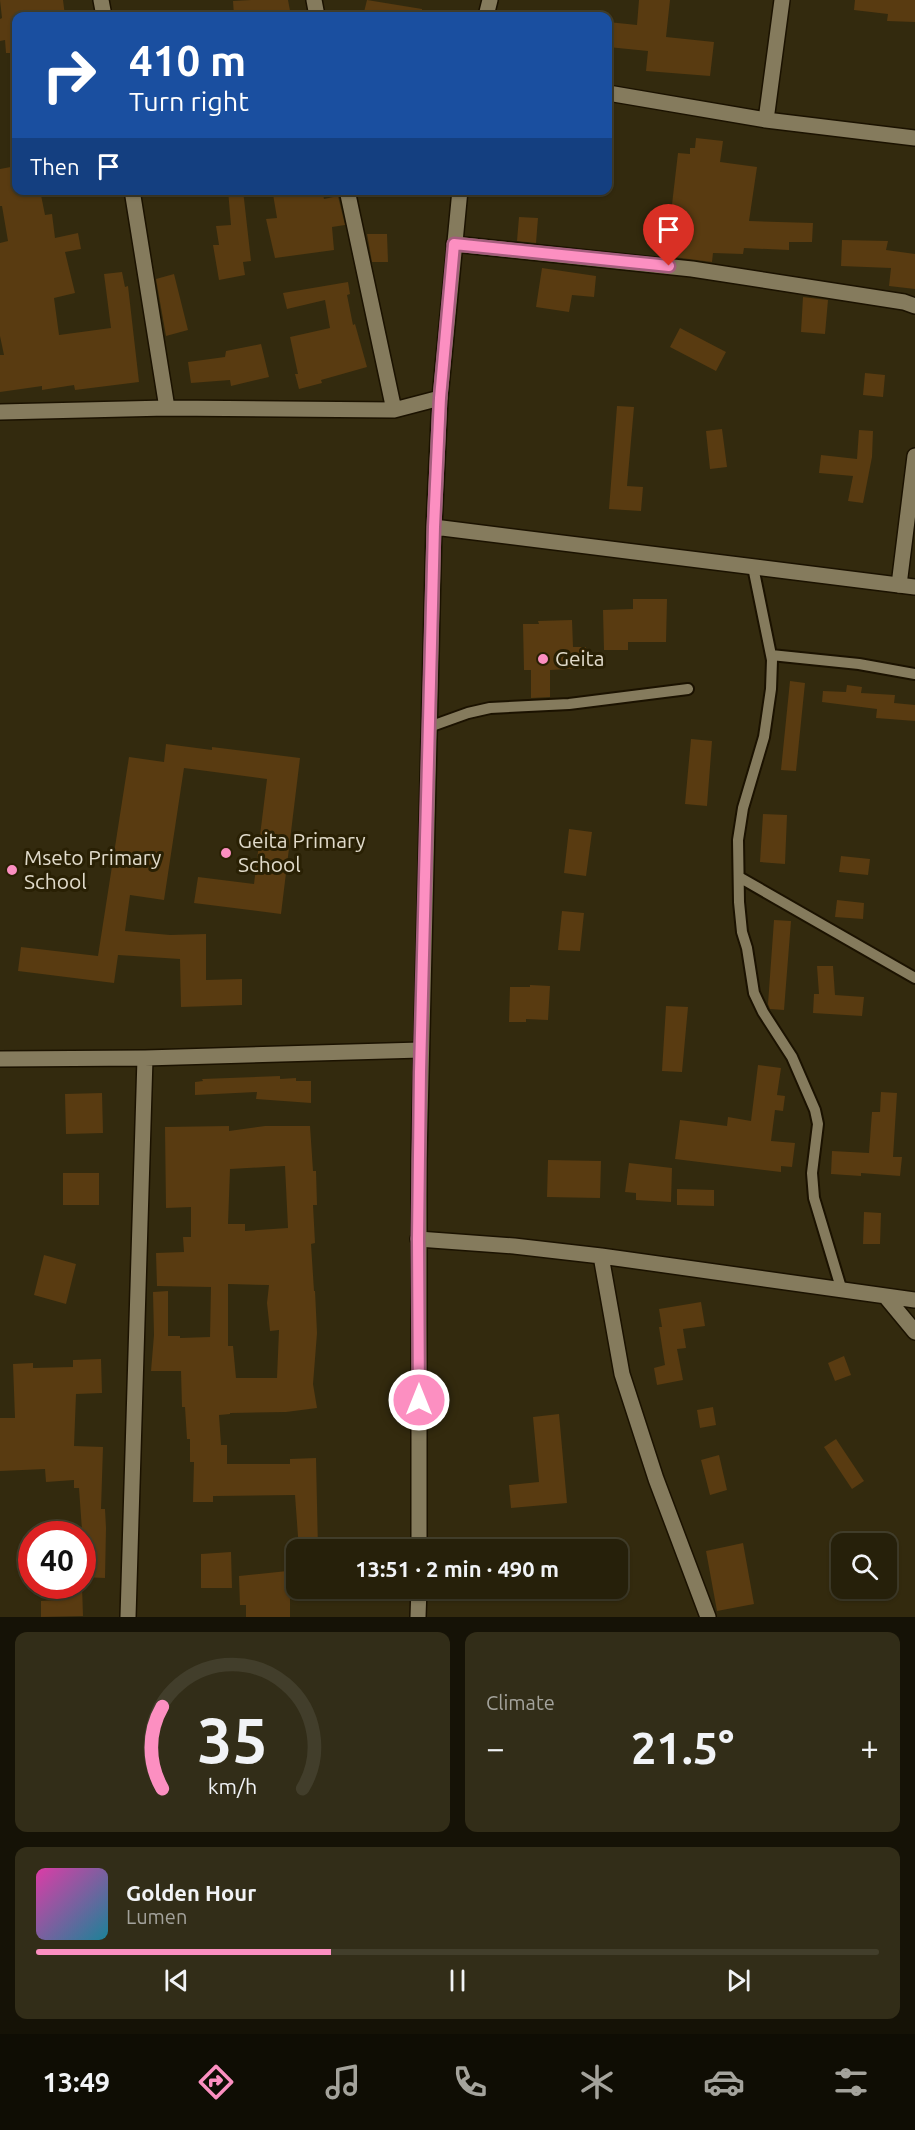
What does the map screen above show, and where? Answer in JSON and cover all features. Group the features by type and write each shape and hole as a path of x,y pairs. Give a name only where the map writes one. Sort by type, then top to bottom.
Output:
{"street":[{"path":"766,120 782,0"},
{"path":"612,94 766,120 915,138"},
{"path":"133,195 166,408"},
{"path":"348,195 394,410"},
{"path":"419,1539 418,1239 434,527 440,398 459,195"},
{"path":"454,244 692,268 817,287 904,302 915,306"},
{"path":"0,412 166,408 394,410 440,398"},
{"path":"899,585 915,461"},
{"path":"434,527 915,587"},
{"path":"0,1059 145,1058 421,1050"},
{"path":"128,1617 145,1058"},
{"path":"418,1239 514,1246 601,1256 886,1298 915,1300"},
{"path":"601,1256 622,1374 656,1479 708,1617"},
{"path":"886,1298 915,1332"},
{"path":"418,1599 418,1617"}],"lane":[{"path":"753,567 771,655 771,689 764,737 743,808 738,840 742,932 747,948 754,993 792,1057 815,1110 818,1124 812,1173 814,1198 842,1291"},
{"path":"771,655 859,664 915,674"},
{"path":"429,727 490,708 569,704 688,689"},
{"path":"739,877 915,978"}],"building":[{"path":"0,0 63,0 64,12 12,12 12,53 6,53 5,40 0,41 0,19 2,18"},
{"path":"288,0 290,12 234,12 233,1"},
{"path":"367,0 422,9 422,12 364,12"},
{"path":"639,0 670,0 666,37 714,42 710,76 646,71 648,51 612,47 612,22 637,25"},
{"path":"855,0 915,0 915,22 887,21 888,14 854,10"},
{"path":"696,138 723,141 720,162 757,167 749,221 813,223 812,242 789,242 789,250 744,248 743,254 713,253 712,262 666,256 678,153 690,154 690,148 695,148"},
{"path":"12,167 12,195 41,195 45,215 52,214 55,238 78,233 81,249 65,252 75,293 54,298 59,335 111,328 104,274 122,272 125,287 128,286 139,382 75,390 74,385 42,390 42,386 0,392 0,355 4,355 0,336 0,243 8,241 2,206 0,206 0,169"},
{"path":"228,195 244,195 251,261 243,262 245,275 219,280 213,245 219,245 216,226 231,225"},
{"path":"273,195 323,195 324,199 338,196 345,225 332,227 334,250 275,258 266,219 277,218"},
{"path":"519,217 538,218 536,243 517,241"},
{"path":"367,234 387,234 388,262 372,262"},
{"path":"842,240 888,241 886,250 915,254 915,289 889,286 891,268 841,266"},
{"path":"542,268 596,276 594,297 572,295 569,312 536,307"},
{"path":"174,274 188,330 166,336 156,279"},
{"path":"348,282 350,294 347,295 353,325 355,324 367,367 299,389 290,337 330,328 325,300 287,309 283,293"},
{"path":"803,297 828,300 825,334 801,332"},
{"path":"680,328 726,352 716,371 670,347"},
{"path":"261,344 269,377 231,386 230,380 191,383 188,362 225,357 226,351"},
{"path":"865,373 885,375 883,397 863,395"},
{"path":"617,406 634,407 627,486 643,487 641,511 609,509"},
{"path":"722,429 727,467 710,469 706,431"},
{"path":"859,430 873,431 872,457 863,503 848,501 853,476 819,473 821,455 857,459"},
{"path":"633,599 667,599 666,642 628,642 628,650 604,650 603,610 633,609"},
{"path":"572,620 573,647 586,647 587,668 550,670 550,697 531,698 531,670 524,670 523,624"},
{"path":"790,681 805,683 796,771 781,770"},
{"path":"847,685 862,687 861,693 895,695 894,703 915,705 915,721 876,718 877,709 822,702 823,691 846,692"},
{"path":"691,739 712,741 707,806 685,804"},
{"path":"166,744 300,758 281,914 194,903 198,877 254,884 267,779 184,768 164,900 130,895 125,931 170,935 206,934 206,980 242,979 242,1005 181,1007 180,959 118,955 114,983 18,971 21,947 98,956 129,757 164,762"},
{"path":"763,814 787,815 785,864 760,862"},
{"path":"569,829 592,832 586,876 564,873"},
{"path":"841,856 870,859 868,875 839,872"},
{"path":"837,900 864,903 863,919 835,917"},
{"path":"562,911 584,913 580,951 558,950"},
{"path":"774,920 791,921 784,1010 770,1009 768,1004"},
{"path":"817,966 833,966 835,995 864,997 862,1016 813,1013 814,994 819,994"},
{"path":"530,985 550,986 548,1020 526,1019 526,1022 509,1022 510,987 530,987"},
{"path":"666,1006 688,1007 682,1072 662,1071"},
{"path":"758,1065 781,1068 777,1095 785,1096 783,1111 775,1110 771,1141 795,1143 792,1167 781,1166 781,1172 675,1159 680,1120 727,1126 728,1117 751,1121"},
{"path":"280,1076 280,1079 296,1078 296,1081 311,1081 311,1103 256,1099 257,1092 195,1095 195,1082 203,1081 202,1079"},
{"path":"881,1092 897,1093 893,1157 902,1157 900,1176 861,1173 861,1176 831,1174 832,1151 869,1153 872,1112 880,1112"},
{"path":"102,1093 103,1133 66,1134 65,1094"},
{"path":"229,1126 229,1131 265,1126 310,1126 313,1171 316,1171 317,1205 313,1205 315,1243 311,1244 317,1333 313,1384 317,1408 219,1415 221,1445 227,1445 227,1464 290,1464 290,1459 316,1458 318,1539 298,1539 295,1495 213,1496 213,1502 193,1502 194,1462 190,1462 190,1439 187,1439 185,1407 182,1407 181,1371 151,1371 154,1335 153,1292 168,1291 168,1336 210,1337 211,1287 157,1286 156,1253 184,1252 183,1237 191,1237 191,1207 166,1208 165,1127","holes":["285,1166 288,1228 245,1231 245,1224 228,1224 230,1169","228,1284 269,1285 267,1303 270,1331 279,1330 277,1378 236,1378 233,1346 228,1346"]},
{"path":"548,1160 601,1161 600,1198 547,1197"},
{"path":"629,1163 672,1168 671,1202 636,1200 636,1193 625,1192"},
{"path":"63,1173 99,1173 99,1205 63,1205"},
{"path":"677,1189 714,1190 714,1206 677,1205"},
{"path":"864,1212 881,1213 880,1244 863,1244"},
{"path":"44,1255 76,1264 66,1304 34,1295"},
{"path":"701,1302 705,1326 683,1329 686,1348 677,1349 683,1380 657,1385 654,1368 665,1365 659,1327 662,1327 659,1309"},
{"path":"844,1356 851,1375 835,1381 828,1363"},
{"path":"101,1359 102,1393 76,1394 74,1446 103,1447 101,1509 105,1509 105,1578 96,1578 96,1521 81,1521 79,1488 74,1488 74,1480 46,1482 45,1469 0,1471 0,1418 15,1418 13,1364 33,1363 33,1368 73,1367 73,1360"},
{"path":"713,1407 716,1425 700,1428 697,1410"},
{"path":"559,1414 567,1503 511,1508 509,1485 539,1482 533,1417"},
{"path":"836,1439 864,1481 852,1489 824,1447"},
{"path":"719,1455 727,1490 710,1495 701,1460"},
{"path":"743,1543 754,1604 717,1611 706,1551"},
{"path":"231,1552 232,1588 201,1588 201,1554"},
{"path":"286,1571 286,1599 290,1599 290,1617 246,1617 246,1605 240,1605 239,1576"},
{"path":"82,1599 83,1616 41,1617 41,1601"}],"place":[{"name":"Geita","path":"543,659"},
{"name":"Geita Primary School","path":"226,853"},
{"name":"Mseto Primary School","path":"12,870"}],"route":[{"path":"419,1400 420,1072 434,527 440,398 454,244 669,266"}]}
